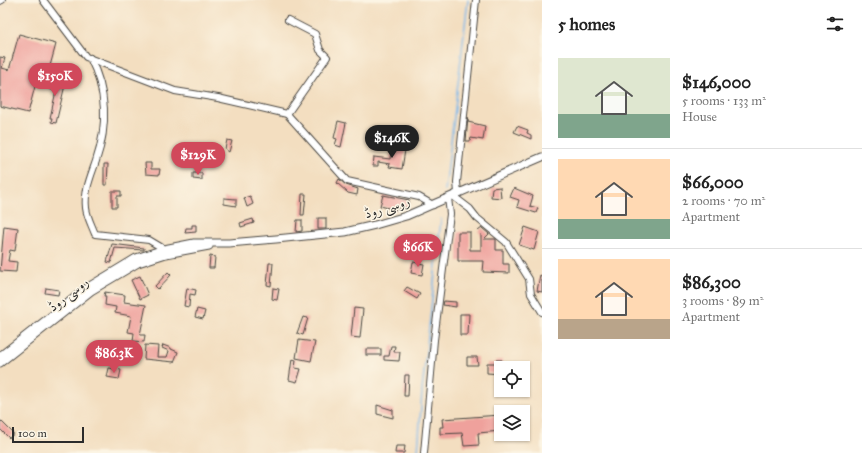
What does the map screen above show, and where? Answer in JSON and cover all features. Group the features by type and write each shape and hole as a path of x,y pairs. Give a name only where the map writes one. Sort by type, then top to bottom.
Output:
{"main road":[{"name":"روسی روڈ","path":"0,363 91,291 138,263 166,254 229,243 345,232 406,216 542,157"},
{"name":"روسی روڈ","path":"0,356 88,287 136,258 164,249 194,243 229,243"}],"street":[{"path":"43,0 86,57 176,91 218,98 287,114 348,181 419,197 433,204"},
{"path":"424,453 434,340 450,214 457,182 476,0"},
{"path":"287,114 327,57 320,50 315,34 288,20"},
{"path":"90,58 99,76 104,98 104,139 87,185 86,208 95,234 149,240 164,249"},
{"path":"453,196 470,209 477,218 506,242 529,279 531,294 542,312"}],"building":[{"path":"19,34 56,44 47,77 38,75 28,113 0,106 0,57 5,58 2,68 9,70"},
{"path":"45,78 65,85 56,123 51,122 52,118 50,118 56,91 42,86"},
{"path":"468,117 468,122 485,126 483,140 471,138 470,141 466,141"},
{"path":"338,121 346,123 341,147 335,145 337,139 334,138"},
{"path":"517,126 528,130 527,133 531,135 531,139 514,132"},
{"path":"376,134 385,136 383,142 375,140"},
{"path":"227,140 232,141 229,152 225,149"},
{"path":"392,148 405,150 402,169 389,167 390,164 378,162 378,166 373,166 374,157 390,159"},
{"path":"145,163 151,163 151,169 160,169 159,175 146,174"},
{"path":"104,164 108,164 107,185 104,185"},
{"path":"193,173 202,173 202,180 193,179"},
{"path":"339,179 346,185 358,189 357,195 348,193 337,183"},
{"path":"500,187 501,198 491,197 492,188"},
{"path":"514,188 533,196 530,206 538,208 536,213 517,207 519,200 510,197"},
{"path":"112,191 121,191 121,196 117,196 117,207 112,207"},
{"path":"302,194 306,194 304,215 301,215"},
{"path":"383,195 409,200 408,208 398,207 397,210 380,206"},
{"path":"250,196 253,204 247,207 244,198"},
{"path":"224,198 236,199 236,206 224,204"},
{"path":"318,218 326,218 326,229 318,229"},
{"path":"253,219 254,223 241,227 240,223"},
{"path":"297,220 302,220 302,231 296,232"},
{"path":"192,225 196,225 196,232 185,233 186,228 192,228"},
{"path":"4,226 18,228 15,251 10,250 8,261 17,262 16,272 0,271"},
{"path":"525,227 539,232 534,250 519,245"},
{"path":"482,228 489,234 484,239 496,239 496,250 503,250 503,264 509,264 509,273 483,272 484,261 458,261 458,232 470,232 470,250 481,250 481,234 478,231"},
{"path":"112,244 144,248 144,250 115,248 111,263 107,262"},
{"path":"210,256 215,257 214,268 209,268"},
{"path":"413,262 424,264 422,275 411,273"},
{"path":"269,263 273,263 271,286 267,285"},
{"path":"168,272 171,275 158,289 155,286"},
{"path":"540,275 542,276 542,292 537,291"},
{"path":"140,276 148,295 140,299 131,280"},
{"path":"407,287 420,294 417,299 404,291"},
{"path":"46,288 59,290 58,295 45,293"},
{"path":"187,288 196,290 195,295 190,294 189,307 184,306"},
{"path":"273,288 279,289 277,300 272,299"},
{"path":"105,292 125,295 124,302 146,305 140,335 145,335 144,342 133,341 134,333 128,332 131,316 115,313 116,307 105,305"},
{"path":"444,301 456,302 456,307 443,305"},
{"path":"354,308 363,309 360,338 351,337"},
{"path":"197,309 205,311 203,319 195,317"},
{"path":"460,314 469,314 468,335 460,335"},
{"path":"303,317 308,318 303,335 297,333"},
{"path":"299,340 315,342 311,361 296,358"},
{"path":"145,345 158,346 157,357 167,357 169,351 162,348 163,345 178,352 174,362 144,359"},
{"path":"391,346 395,346 394,352 400,352 399,361 384,360 384,356 389,356"},
{"path":"366,349 381,349 381,355 366,355"},
{"path":"467,357 477,357 478,365 467,365"},
{"path":"292,359 296,360 295,368 301,369 297,382 289,380"},
{"path":"487,363 494,363 494,374 487,373"},
{"path":"109,368 121,370 119,379 107,377"},
{"path":"405,375 409,375 408,396 404,396"},
{"path":"377,405 393,410 393,418 377,414"},
{"path":"494,415 494,432 478,433 479,445 464,446 462,433 440,434 440,427 443,427 442,419"},
{"path":"0,420 14,434 9,438 0,429"},
{"path":"396,446 405,446 404,453 395,453"}],"waterway":[{"path":"445,191 468,0"},
{"path":"418,453 422,390 441,219"}]}
